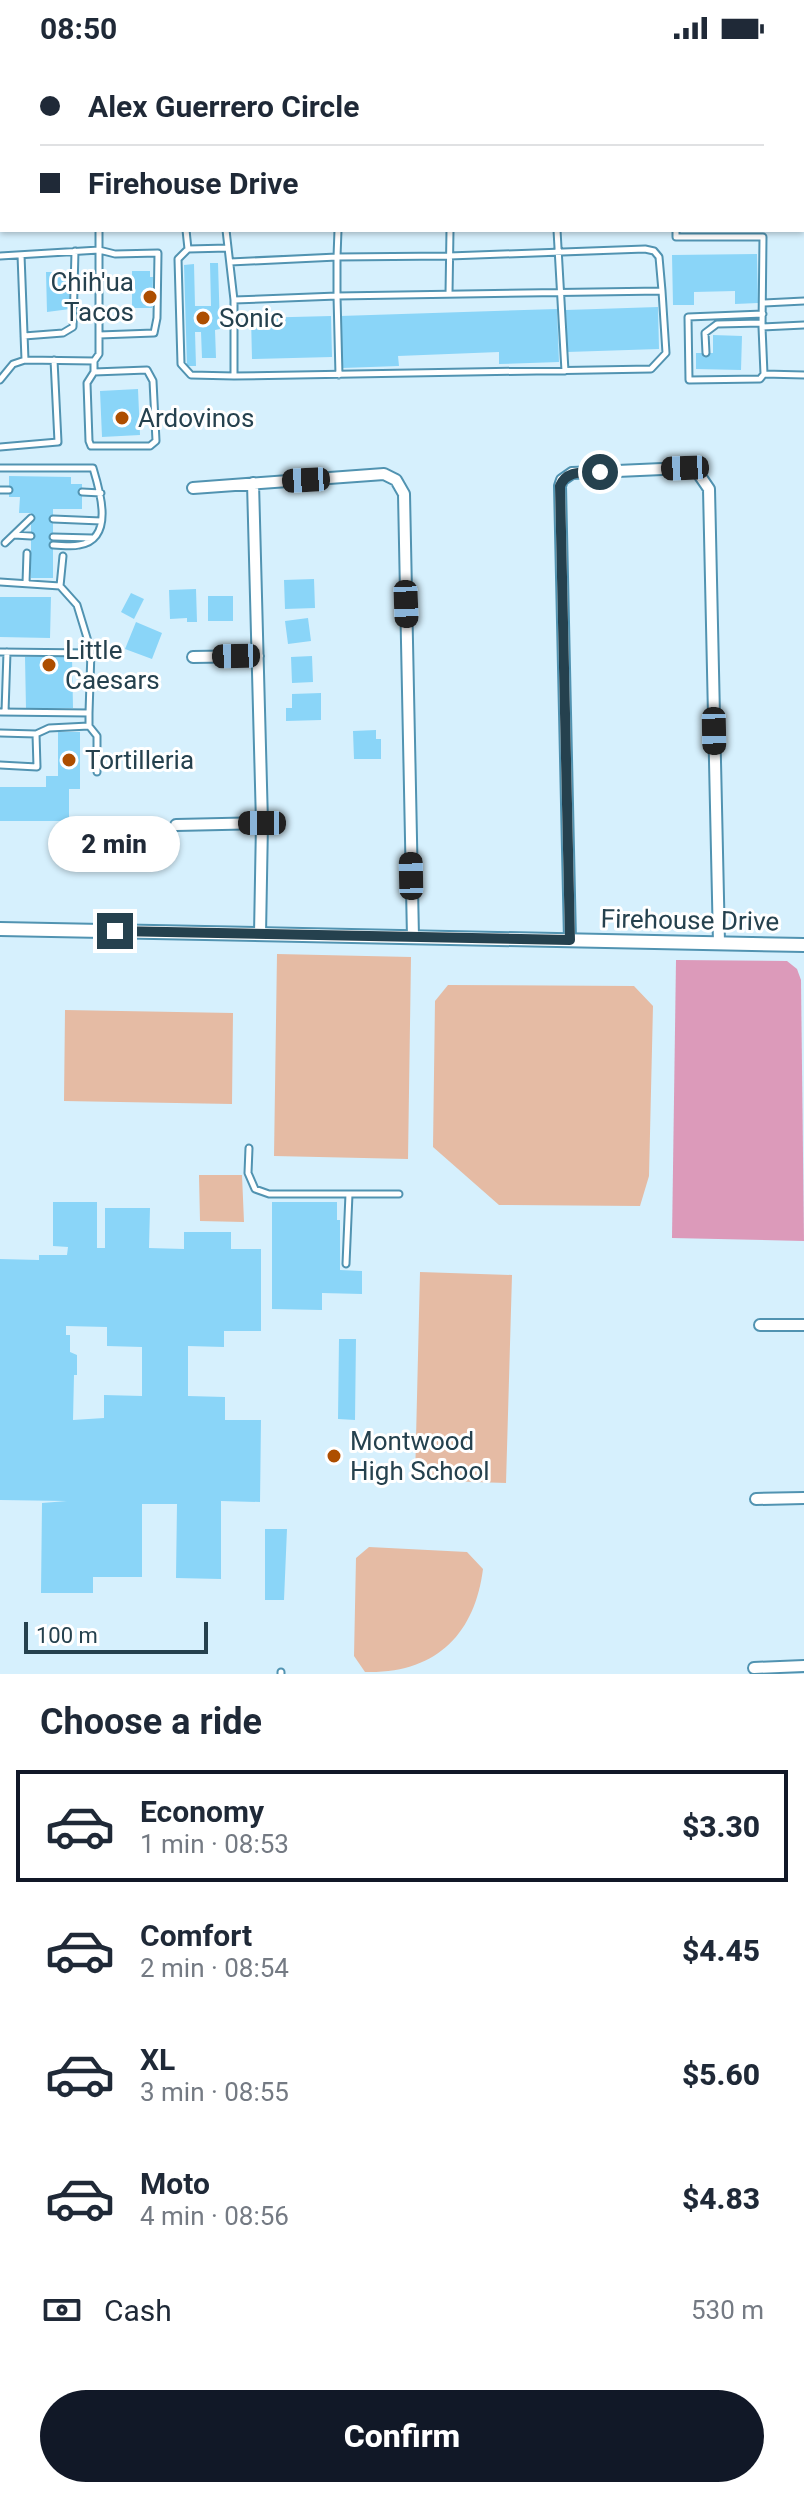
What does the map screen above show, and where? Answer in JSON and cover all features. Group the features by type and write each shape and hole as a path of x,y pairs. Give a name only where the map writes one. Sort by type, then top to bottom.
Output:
{"street":[{"path":"570,940 560,486 562,480 572,473 685,468 696,470 709,489 719,943"},
{"path":"193,488 384,474 396,480 404,494 413,937"},
{"path":"253,483 262,823 260,934"},
{"path":"193,657 258,656"},
{"path":"176,825 262,823"},
{"name":"Firehouse Drive","path":"0,929 804,945"},
{"path":"760,1325 804,1325"},
{"path":"756,1499 804,1498"},
{"path":"754,1668 804,1666"}],"lane":[{"path":"94,372 147,370 153,381 156,441 150,446 91,446 89,441 87,383 99,354 99,232"},
{"path":"186,232 188,249"},
{"path":"226,232 234,300 234,376"},
{"path":"338,232 339,375"},
{"path":"449,294 450,232"},
{"path":"557,232 565,371"},
{"path":"676,232 676,237 763,237 764,374 760,379 689,380 688,317 763,314"},
{"path":"228,248 188,249 178,259 181,364 191,375 651,369 666,353 659,257 654,251 645,249 230,262"},
{"path":"0,256 99,250 115,254 158,253 154,333 99,335"},
{"path":"24,336 63,333 73,327 75,251"},
{"path":"21,255 25,360"},
{"path":"234,300 662,291"},
{"path":"764,303 804,301"},
{"path":"706,353 705,333 717,324 804,325"},
{"path":"0,380 13,364 25,360 94,361"},
{"path":"0,447 58,442 54,360"},
{"path":"707,369 709,380"},
{"path":"764,374 804,375"},
{"path":"0,468 93,468 101,493 101,521 93,539 79,546 53,545"},
{"path":"0,490 9,490"},
{"path":"82,492 101,493"},
{"path":"5,543 31,518"},
{"path":"53,519 101,521"},
{"path":"13,535 31,536"},
{"path":"53,537 93,539"},
{"path":"26,583 27,553"},
{"path":"60,586 63,556"},
{"path":"0,582 60,586 77,605 91,653 89,726 97,736 97,772"},
{"path":"89,713 2,712 3,652 91,653"},
{"path":"0,733 36,734 49,728 89,726"},
{"path":"0,765 37,767 36,734"},
{"path":"249,1148 248,1173 255,1189 269,1194 399,1194"},
{"path":"346,1264 349,1194"}],"shaded area":[{"path":"277,954 411,957 408,1159 274,1156"},
{"path":"676,960 787,961 797,969 801,980 804,1241 672,1238"},
{"path":"448,985 634,986 653,1006 649,1176 640,1206 499,1205 433,1147 435,1001"},
{"path":"65,1010 233,1013 232,1104 64,1101"},
{"path":"199,1175 242,1175 244,1222 200,1221"},
{"path":"420,1272 512,1275 506,1483 415,1480"},
{"path":"369,1547 467,1552 483,1569 479,1592 461,1630 432,1657 413,1666 365,1672 354,1656 356,1558"}],"building":[{"path":"757,254 758,303 735,304 735,291 694,292 694,305 673,305 672,255"},
{"name":"Sonic","path":"210,263 218,263 220,329 215,330 216,358 202,358 201,332 195,332 196,366 187,366 184,265 194,264 195,306 211,306"},
{"path":"132,271 150,271 150,277 153,277 152,308 132,308"},
{"path":"46,272 69,272 70,309 47,312"},
{"path":"658,307 659,349 567,352 566,310"},
{"path":"557,309 559,362 499,364 499,352 398,356 399,366 342,368 340,316"},
{"path":"331,316 332,357 252,359 251,318"},
{"path":"713,335 742,336 741,370 696,369 696,353 713,353"},
{"path":"138,389 140,435 102,437 100,391"},
{"path":"9,476 71,477 71,484 82,484 82,509 53,509 53,578 31,578 31,513 19,513 20,497 9,497"},
{"path":"314,579 315,608 285,609 284,580"},
{"path":"196,589 197,622 187,622 187,618 170,619 169,590"},
{"path":"131,593 144,599 134,619 121,612"},
{"path":"208,596 233,596 233,621 208,621"},
{"path":"0,597 51,597 50,638 0,637"},
{"path":"308,618 311,641 288,644 285,621"},
{"path":"136,622 162,633 152,659 125,649"},
{"path":"72,656 73,708 26,709 25,657"},
{"path":"312,656 313,682 292,683 291,657"},
{"path":"321,693 321,720 286,721 286,708 292,708 292,694"},
{"path":"376,730 376,739 381,739 381,759 354,759 353,731"},
{"path":"58,732 80,732 80,789 69,789 69,821 0,821 0,787 46,787 46,776 58,776"},
{"path":"53,1202 97,1202 97,1248 105,1248 105,1208 150,1208 149,1248 184,1249 184,1232 231,1232 231,1249 261,1249 261,1331 224,1331 224,1347 188,1346 188,1396 225,1397 225,1420 261,1420 260,1502 221,1501 221,1579 176,1578 177,1504 142,1504 142,1577 93,1577 93,1593 41,1593 42,1503 67,1501 0,1500 0,1259 39,1260 39,1255 67,1255 68,1247 53,1246","holes":["66,1326 107,1327 107,1346 142,1347 142,1396 104,1395 104,1418 73,1420 77,1355 70,1352 70,1335 66,1335"]},
{"path":"272,1202 337,1202 340,1270 362,1271 362,1294 322,1293 322,1310 272,1309"},
{"path":"339,1339 356,1339 355,1420 338,1419"},
{"path":"265,1529 287,1529 284,1600 265,1600"}],"place":[{"name":"Chih'ua Tacos","path":"150,297"},
{"name":"Sonic","path":"203,318"},
{"name":"Ardovinos","path":"122,418"},
{"name":"Little Caesars","path":"49,665"},
{"name":"Tortilleria","path":"69,760"},
{"name":"Montwood High School","path":"334,1456"}],"route":[{"path":"115,931 570,940 560,486 562,480 572,473 600,472"}]}
